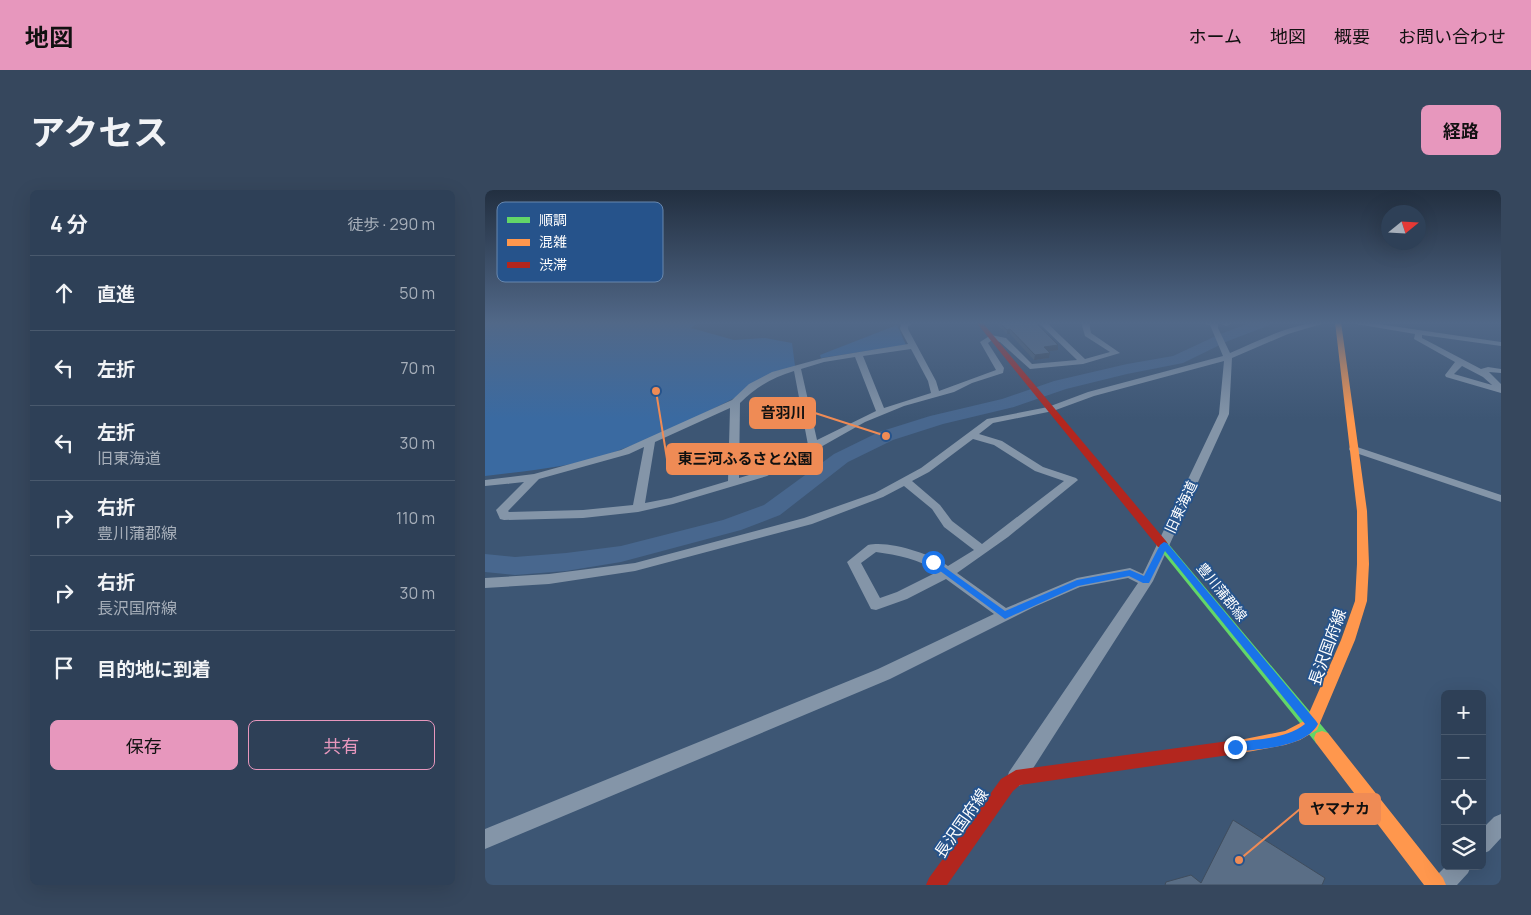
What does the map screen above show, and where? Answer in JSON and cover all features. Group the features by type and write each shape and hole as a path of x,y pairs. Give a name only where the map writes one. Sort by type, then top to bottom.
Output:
{"main road":[{"name":"豊川蒲郡線","path":"1005,354 1312,724 1436,885"},
{"name":"長沢国府線","path":"1312,724 1348,640 1361,601 1363,564 1362,511 1343,354"},
{"path":"1016,778 1285,740 1301,733 1312,724"},
{"name":"長沢国府線","path":"935,885 949,869 1007,785 1016,778"}],"street":[{"path":"485,484 535,477 625,452 735,402 752,386 775,374 823,360 856,354"},
{"path":"859,354 881,412"},
{"path":"917,354 932,381 936,394"},
{"path":"535,477 502,510 504,516 558,515 638,508 673,501 763,474 881,412 1000,371 992,354"},
{"path":"1017,354 1030,367 1083,362 1111,354"},
{"path":"1075,354 1083,362"},
{"path":"485,583 549,579 635,567 808,521 879,495 905,481 925,470 990,421 1048,407 1231,354"},
{"path":"1446,354 1486,375 1501,389"},
{"name":"旧東海道","path":"1016,778 1146,580 1164,545 1224,414 1227,356"},
{"path":"1463,363 1458,364 1449,376 1501,389"},
{"path":"797,368 815,448"},
{"path":"1486,375 1483,370 1501,371"},
{"path":"733,483 735,402"},
{"path":"971,435 998,443 1039,468 1072,480 1035,511 981,549 945,572 932,581 890,601 876,605 853,562 873,548 899,551 933,562 945,572 1005,615"},
{"path":"638,508 650,440"},
{"path":"1354,449 1501,499"},
{"path":"905,481 936,506 948,524 981,549"},
{"path":"485,839 884,674 1005,615 1077,584 1130,573 1146,580"},
{"path":"1486,840 1501,824"},
{"path":"1443,885 1457,870"}],"shaded area":[{"path":"485,354 793,354 795,366 728,402 636,444 597,458 565,465 485,476"},
{"path":"821,354 844,354 821,358"}],"building":[{"path":"1233,820 1325,878 1322,885 1165,885 1166,882 1191,875 1201,883"}],"waterway":[{"path":"485,563 515,566 566,562 621,554 732,525 772,510 841,458 886,436 937,420 1008,403 1060,385 1127,369 1177,360 1189,354"}],"traffic: fast":[{"path":"1162,544 1322,738"}],"traffic: slow":[{"path":"1236,747 1285,738 1303,731 1312,725 1348,640 1361,601 1363,564 1362,511 1342,354"},
{"path":"1322,738 1436,885"}],"traffic: jam":[{"path":"1006,354 1162,544"},
{"path":"936,885 1007,785 1016,778 1236,747"}],"place":[{"name":"東三河ふるさと公園","path":"656,391"},
{"name":"音羽川","path":"886,436"},
{"name":"ヤマナカ","path":"1239,860"}],"route":[{"path":"933,562 1005,615 1029,603 1077,584 1130,573 1146,580 1164,545 1312,724 1301,733 1285,740 1235,747"}]}
